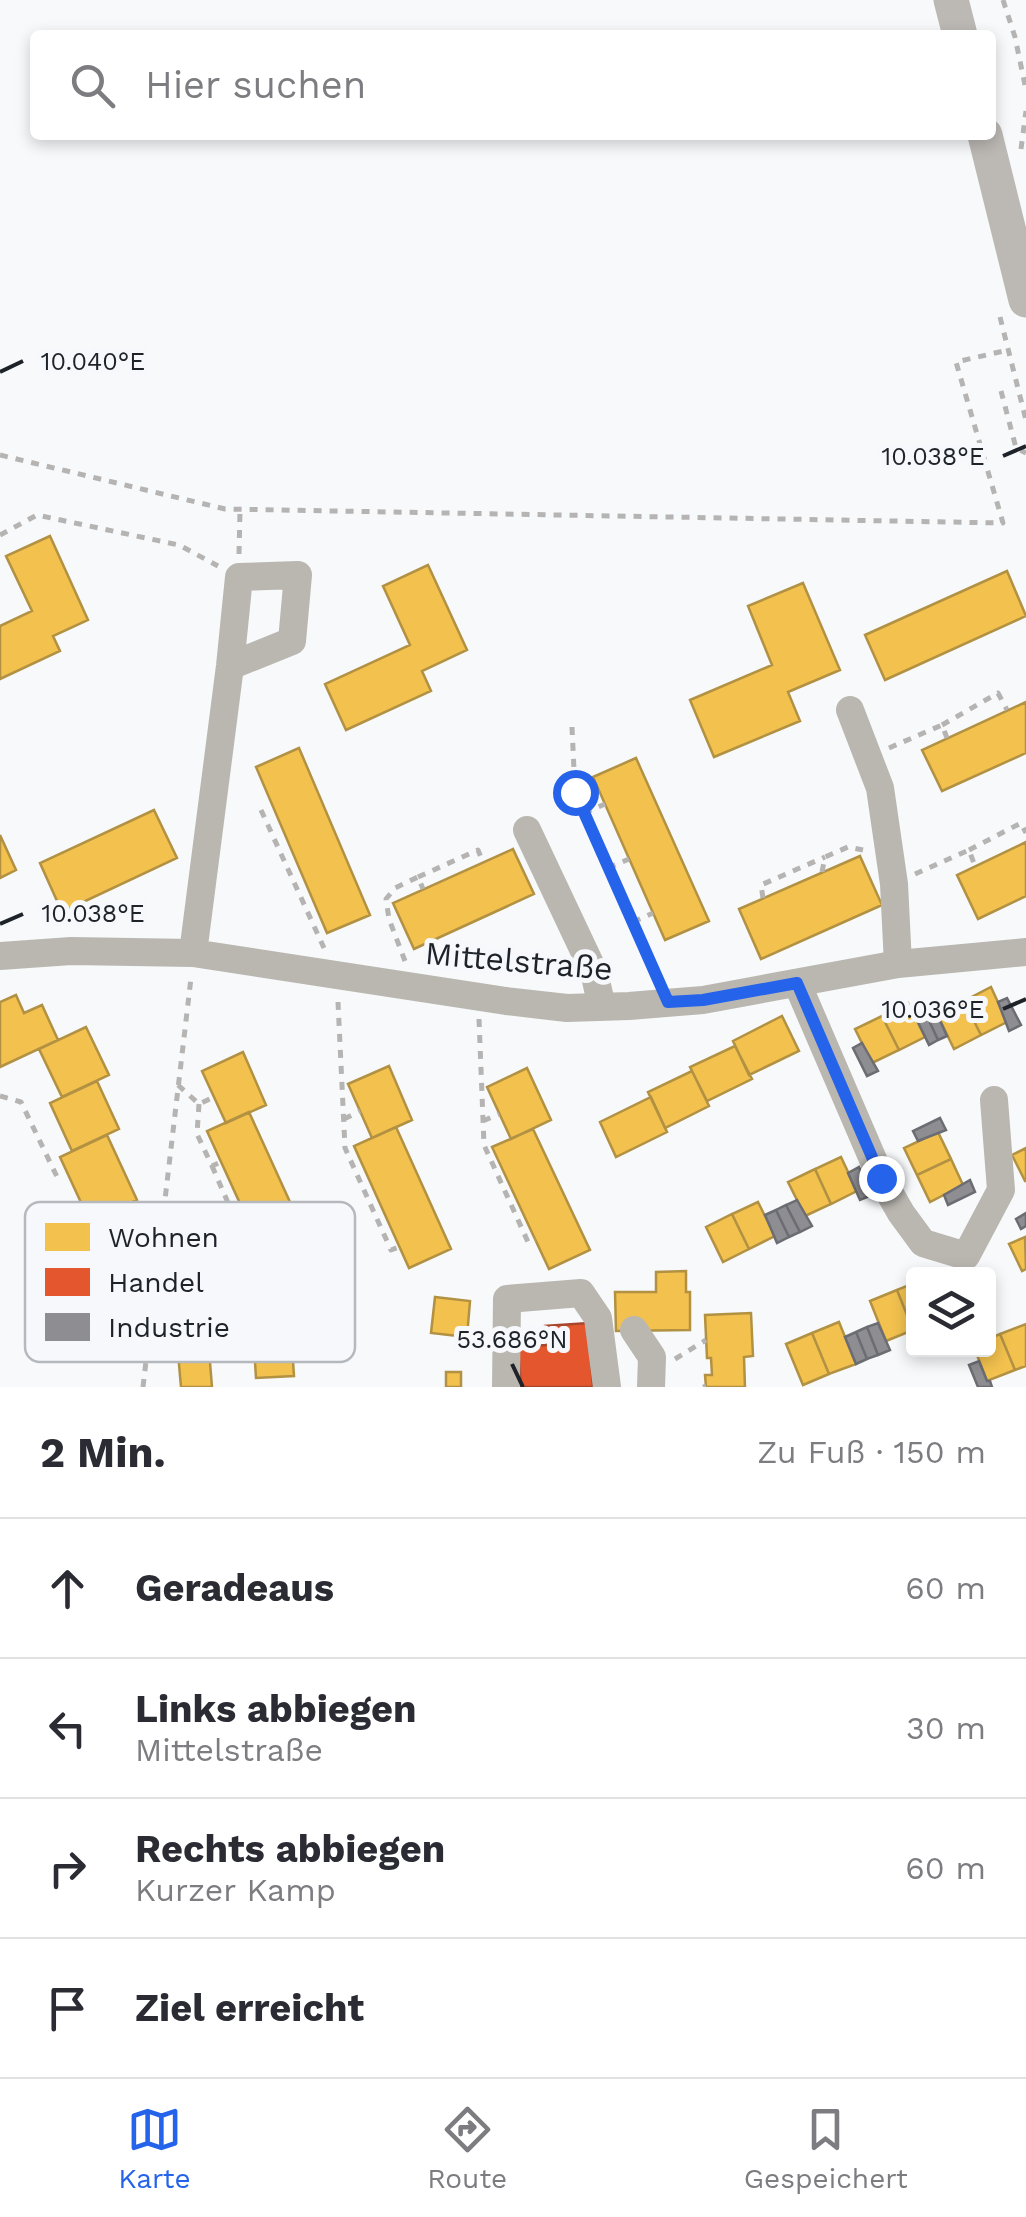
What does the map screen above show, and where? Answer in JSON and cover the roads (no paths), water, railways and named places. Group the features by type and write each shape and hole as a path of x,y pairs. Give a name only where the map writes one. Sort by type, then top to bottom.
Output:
{"main road":[{"path":"951,0 959,30"},
{"path":"986,140 1026,300"}],"street":[{"path":"194,953 239,577 298,575 292,640 230,666"},
{"path":"850,710 880,788 892,870 898,964"},
{"path":"527,830 594,972 602,1006"},
{"name":"Mittelstraße","path":"0,956 71,951 194,953 568,1008 703,1000 898,964 1026,952"},
{"path":"797,983 881,1178 923,1244 966,1256 1001,1190 994,1100"},
{"path":"506,1387 507,1299 582,1293 598,1318 607,1387"},
{"path":"634,1330 652,1357 651,1387"}]}
